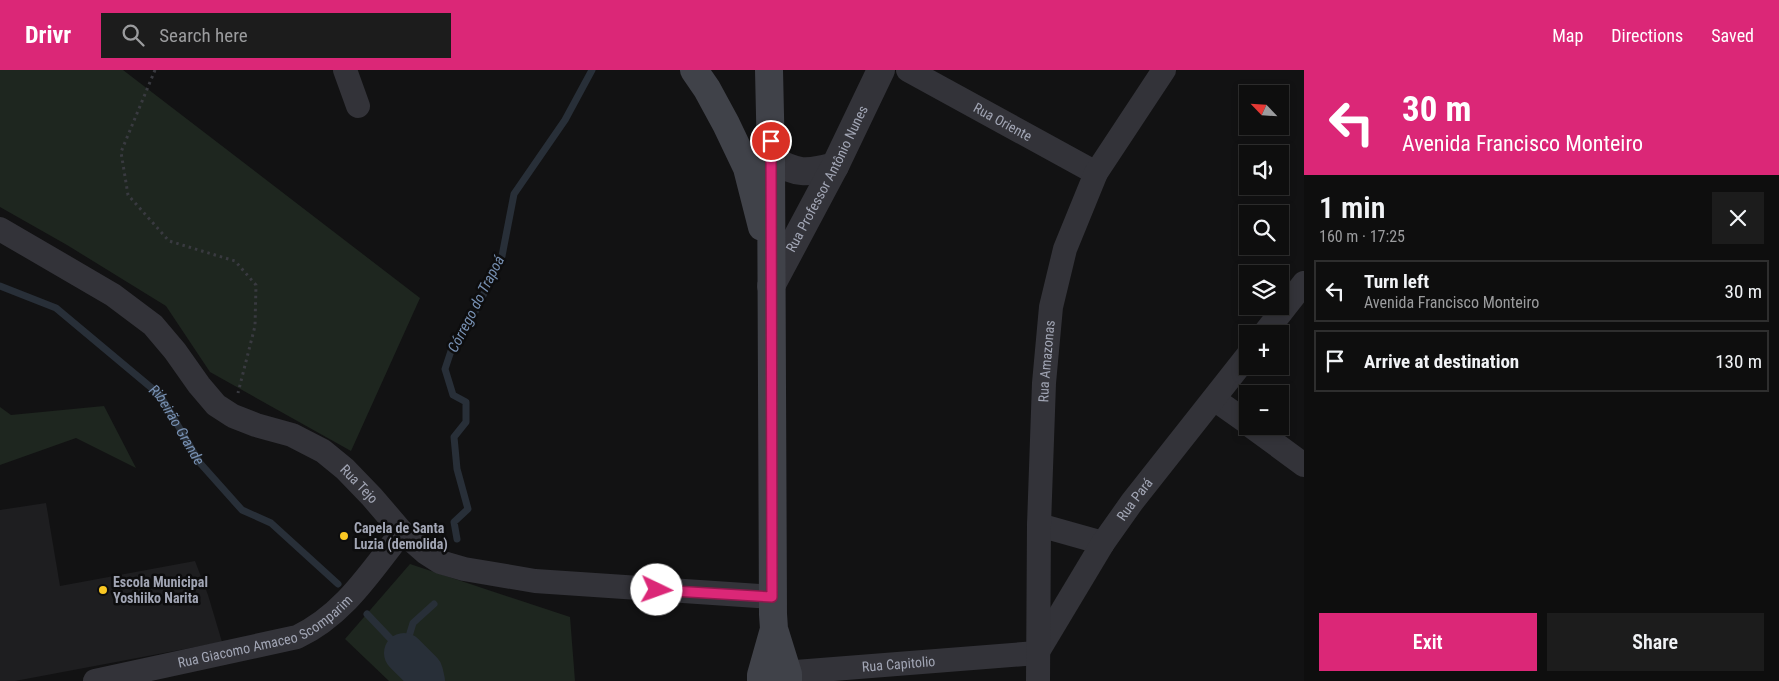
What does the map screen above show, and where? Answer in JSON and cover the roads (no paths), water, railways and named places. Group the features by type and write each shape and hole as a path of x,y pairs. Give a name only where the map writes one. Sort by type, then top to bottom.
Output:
{"main road":[{"path":"694,70 726,124 746,168 771,275"},
{"path":"770,70 772,159 772,597 774,629 788,678"},
{"path":"761,678 774,629"}],"street":[{"path":"344,70 358,106"},
{"name":"Rua Professor Antônio Nunes","path":"771,275 835,166 881,70"},
{"name":"Rua Oriente","path":"908,70 1096,173"},
{"name":"Rua Amazonas","path":"1038,681 1036,653 1039,525 1044,383 1051,307 1065,249 1096,173 1164,70"},
{"path":"772,159 786,168 803,172 817,171 835,166"},
{"name":"Rua Tejo","path":"0,230 113,295 153,325 216,405 233,416 256,425 292,435 323,451 345,469 402,532 426,553 440,562 464,569 535,581 772,597"},
{"path":"1271,325 1304,283"},
{"name":"Rua Pará","path":"1036,653 1103,543 1132,502 1239,367"},
{"path":"1214,399 1239,417"},
{"path":"1263,435 1304,465"},
{"path":"1039,525 1103,543"},
{"name":"Rua Giacomo Amaceo Scomparim","path":"95,681 297,638 312,630 345,604 402,532"},
{"name":"Rua Capitolio","path":"761,678 788,678 1036,653"}],"waterway":[{"name":"Córrego do Trapoá","path":"457,539 454,522 468,509 457,469 454,437 466,422 466,402 453,395 445,369 454,342 474,314 502,256 514,194 565,120 592,70"},
{"name":"Ribeirão Grande","path":"0,286 56,308 160,395 200,463 242,510 271,523 338,584"},
{"name":"Córrego do Trapoá","path":"404,653 413,623 434,604"},
{"path":"367,614 404,653"},
{"name":"Ribeirão Grande","path":"404,653 423,672 425,681"}],"place":[{"name":"Capela de Santa Luzia (demolida)","path":"344,536"},
{"name":"Escola Municipal Yoshiiko Narita","path":"103,590"}]}
